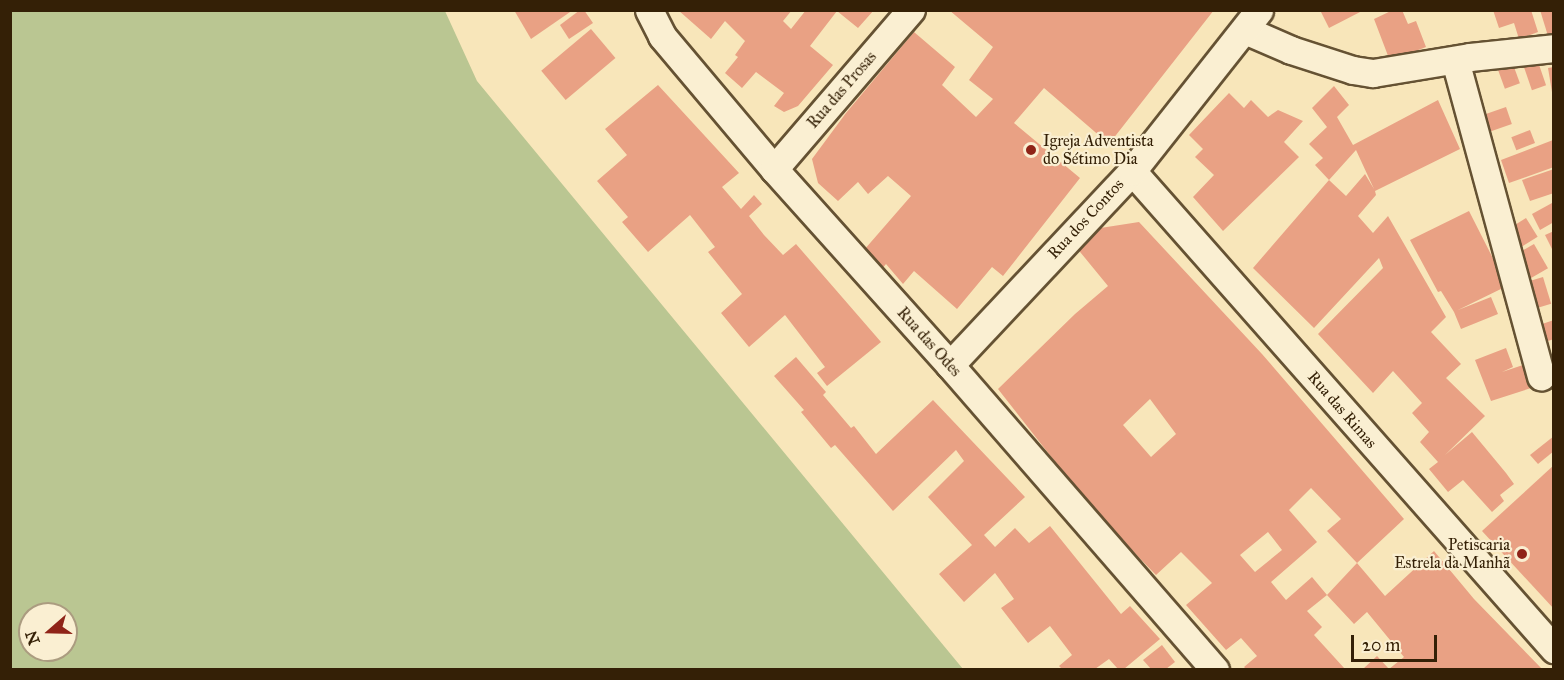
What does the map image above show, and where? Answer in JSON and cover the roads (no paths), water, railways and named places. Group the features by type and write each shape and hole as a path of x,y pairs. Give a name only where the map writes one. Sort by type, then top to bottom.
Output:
{"street":[{"name":"Rua das Odes","path":"649,10 662,36 774,169 950,365 1215,669"},
{"name":"Rua das Prosas","path":"774,169 911,10"},
{"path":"1252,20 1291,50 1373,74 1455,60 1554,48"},
{"name":"Rua dos Contos","path":"950,365 1132,171 1252,20"},
{"path":"1455,60 1543,360"},
{"name":"Rua das Rimas","path":"1132,171 1554,649"}],"place":[{"name":"Igreja Adventista do Sétimo Dia","path":"1031,150"},
{"name":"Petiscaria Estrela da Manhã","path":"1522,554"}]}
